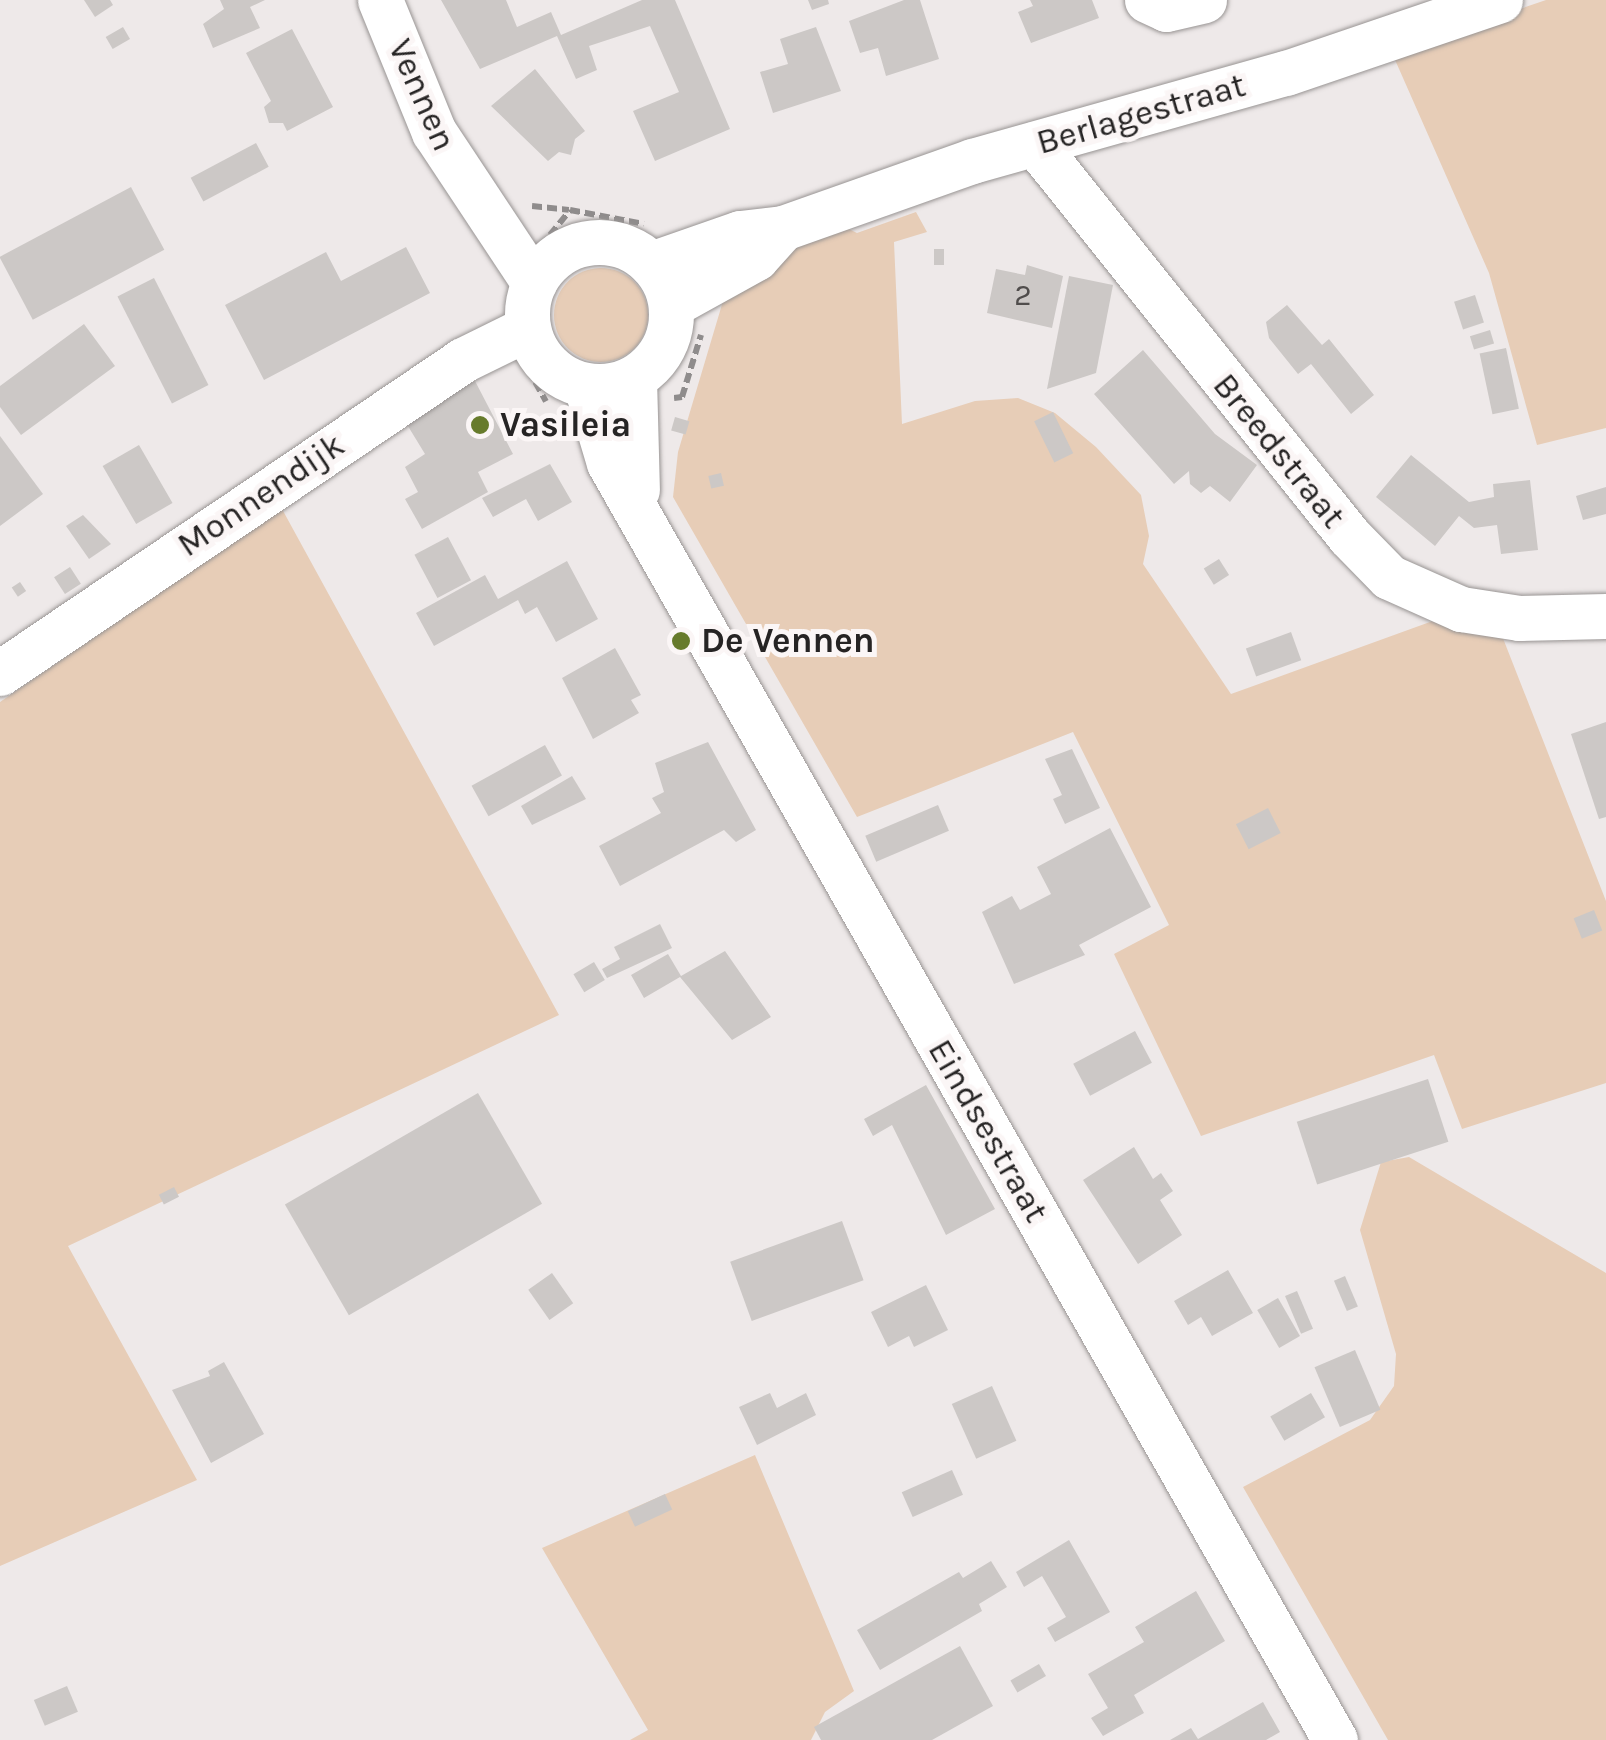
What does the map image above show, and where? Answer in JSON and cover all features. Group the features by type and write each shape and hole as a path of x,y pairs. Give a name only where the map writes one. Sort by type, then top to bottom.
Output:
{"street":[{"name":"Vennen","path":"380,0 434,132 468,187 545,257"},
{"path":"1147,0 1166,9 1204,0"},
{"name":"Berlagestraat","path":"650,244 783,228 1035,144 1250,84 1500,0"},
{"name":"Breedstraat","path":"1035,144 1349,536 1389,577 1461,609 1518,618 1606,616"},
{"name":"Berlagestraat","path":"671,305 756,258 783,228"},
{"path":"617,244 650,244 671,305 664,347 634,378 586,386 540,357 528,328 545,257 617,244"},
{"name":"Monnendijk","path":"0,673 463,360 528,328"},
{"name":"Eindsestraat","path":"634,378 632,463 642,522"},
{"name":"Eindsestraat","path":"586,386 609,463 1335,1740"}],"path":[{"path":"545,257 570,210 650,244"}],"shaded area":[{"path":"1546,0 1606,0 1606,428 1537,445 1489,273 1392,53"},
{"path":"916,212 927,232 894,242 902,424 975,401 1018,398 1055,413 1096,447 1141,495 1149,536 1143,564 1231,694 1463,610 1497,623 1606,901 1606,1083 1462,1129 1434,1055 1201,1136 1114,954 1169,925 1073,732 857,817 673,497 678,452 726,291 837,223 857,233"},
{"path":"601,268 619,271 634,282 645,297 645,333 634,348 619,359 601,362 583,359 568,348 557,333 554,315 557,297 568,282 583,271"},
{"path":"282,509 559,1015 68,1246 197,1480 0,1566 0,702"},
{"path":"1409,1157 1606,1273 1606,1740 1388,1740 1243,1487 1370,1420 1394,1386 1396,1354 1360,1230 1381,1162"},
{"path":"755,1455 854,1691 825,1712 811,1740 630,1740 648,1730 542,1548"}],"building":[{"path":"84,0 110,0 113,5 95,17"},
{"path":"220,0 265,0 250,7 260,28 213,48 203,24 224,9"},
{"path":"441,0 506,0 517,27 551,12 561,35 642,0 675,0 730,129 655,161 633,111 679,92 650,26 589,46 597,70 576,79 557,36 480,69"},
{"path":"808,0 828,0 829,4 812,10"},
{"path":"904,0 920,0 939,59 886,76 878,48 860,53 849,21"},
{"path":"1030,0 1092,0 1099,18 1031,43 1018,12 1033,6"},
{"path":"123,27 130,39 113,49 106,37"},
{"path":"816,27 841,91 773,113 760,72 788,64 780,39"},
{"path":"292,29 333,107 287,131 283,123 269,123 264,107 271,101 246,53"},
{"path":"535,69 585,131 575,139 571,155 559,152 548,161 491,106"},
{"path":"256,143 269,167 203,202 191,178"},
{"path":"131,187 164,250 33,320 0,257"},
{"path":"406,247 430,293 264,380 225,305 326,252 341,281"},
{"path":"934,249 944,249 944,265 934,265"},
{"path":"1027,265 1063,276 1052,328 987,313 996,269 1025,275"},
{"path":"1069,276 1113,285 1096,373 1047,389"},
{"path":"154,278 208,385 172,404 117,297"},
{"path":"1475,295 1484,323 1463,329 1454,302"},
{"path":"1287,305 1322,345 1329,339 1374,395 1351,414 1311,364 1298,374 1269,338 1266,322"},
{"path":"84,324 115,366 21,435 0,407 0,386"},
{"path":"1490,330 1494,343 1474,350 1470,336"},
{"path":"1506,348 1519,409 1492,414 1480,354"},
{"path":"1143,350 1215,434 1257,465 1230,502 1210,486 1201,493 1190,484 1189,471 1174,484 1094,394"},
{"path":"475,381 513,454 478,472 488,492 422,529 405,499 418,492 405,467 425,454 403,418"},
{"path":"1053,412 1073,453 1054,463 1034,421"},
{"path":"675,417 689,421 686,435 671,430"},
{"path":"0,436 43,494 0,526"},
{"path":"139,445 172,503 136,524 103,466"},
{"path":"1411,455 1469,502 1494,497 1493,484 1530,480 1538,550 1501,554 1497,525 1474,528 1459,516 1435,546 1376,497"},
{"path":"550,464 572,502 538,521 526,499 493,517 482,498"},
{"path":"721,473 724,486 711,489 708,476"},
{"path":"1606,487 1606,514 1583,520 1576,496"},
{"path":"83,515 111,544 89,559 66,526"},
{"path":"448,537 471,580 437,598 414,555"},
{"path":"1219,559 1229,575 1214,585 1204,569"},
{"path":"567,561 598,619 556,642 537,607 525,614 518,600 434,646 416,613 485,575 498,599"},
{"path":"70,567 81,584 65,594 54,577"},
{"path":"20,582 26,591 18,597 12,588"},
{"path":"1291,632 1301,660 1256,677 1246,648"},
{"path":"615,648 641,695 631,700 639,713 593,739 562,678"},
{"path":"1606,722 1606,817 1599,819 1571,734"},
{"path":"708,742 756,830 736,842 724,830 620,886 599,846 661,813 652,798 664,792 655,763"},
{"path":"545,745 562,776 489,816 472,786"},
{"path":"1072,749 1100,808 1065,824 1053,799 1062,795 1045,759"},
{"path":"572,776 586,799 532,825 521,806"},
{"path":"938,805 949,831 876,862 865,836"},
{"path":"1268,808 1281,833 1249,849 1236,824"},
{"path":"1110,828 1151,907 1079,945 1085,955 1014,984 982,912 1012,896 1020,910 1051,894 1037,867"},
{"path":"1594,910 1602,930 1582,939 1574,918"},
{"path":"660,924 672,948 607,978 602,969 620,959 614,947"},
{"path":"725,951 771,1017 732,1040 680,977 644,998 631,975 668,954 681,976"},
{"path":"594,962 605,980 584,992 573,974"},
{"path":"1135,1031 1152,1063 1090,1096 1073,1064"},
{"path":"1428,1079 1448,1142 1317,1184 1297,1122"},
{"path":"926,1085 995,1209 946,1235 892,1125 873,1136 864,1119"},
{"path":"478,1093 542,1204 349,1315 285,1204"},
{"path":"1134,1147 1153,1179 1161,1173 1173,1191 1160,1200 1182,1235 1138,1264 1083,1180"},
{"path":"174,1187 179,1197 164,1205 159,1195"},
{"path":"842,1221 864,1280 752,1321 730,1262"},
{"path":"1228,1270 1253,1313 1212,1336 1201,1317 1188,1325 1174,1301"},
{"path":"552,1273 573,1303 549,1320 528,1290"},
{"path":"1345,1276 1358,1306 1347,1311 1334,1281"},
{"path":"926,1285 948,1330 914,1347 909,1336 888,1347 871,1312"},
{"path":"1297,1291 1313,1329 1301,1334 1285,1296"},
{"path":"1278,1298 1300,1336 1279,1348 1257,1310"},
{"path":"1355,1350 1380,1410 1340,1427 1314,1367"},
{"path":"224,1362 264,1434 211,1463 172,1390 210,1376 208,1371"},
{"path":"992,1386 1016,1441 976,1459 952,1404"},
{"path":"770,1393 777,1408 806,1393 816,1415 757,1445 739,1407"},
{"path":"1311,1393 1325,1417 1284,1441 1270,1416"},
{"path":"952,1470 963,1495 913,1517 902,1492"},
{"path":"665,1494 672,1509 635,1527 628,1511"},
{"path":"1069,1540 1110,1612 1055,1642 1047,1628 1066,1617 1042,1576 1024,1587 1016,1572"},
{"path":"991,1561 1007,1587 979,1604 982,1611 880,1670 857,1630 959,1572 963,1578"},
{"path":"1196,1591 1225,1641 1134,1695 1144,1713 1103,1736 1091,1718 1108,1708 1088,1674 1144,1642 1135,1627"},
{"path":"960,1646 993,1706 932,1740 821,1740 814,1727"},
{"path":"1039,1664 1046,1676 1017,1693 1010,1680"},
{"path":"67,1686 78,1712 45,1726 34,1700"},
{"path":"1263,1702 1280,1732 1266,1740 1170,1740 1191,1728 1198,1739"}],"place":[{"name":"Vasileia","path":"480,425"},
{"name":"De Vennen","path":"681,641"}]}
